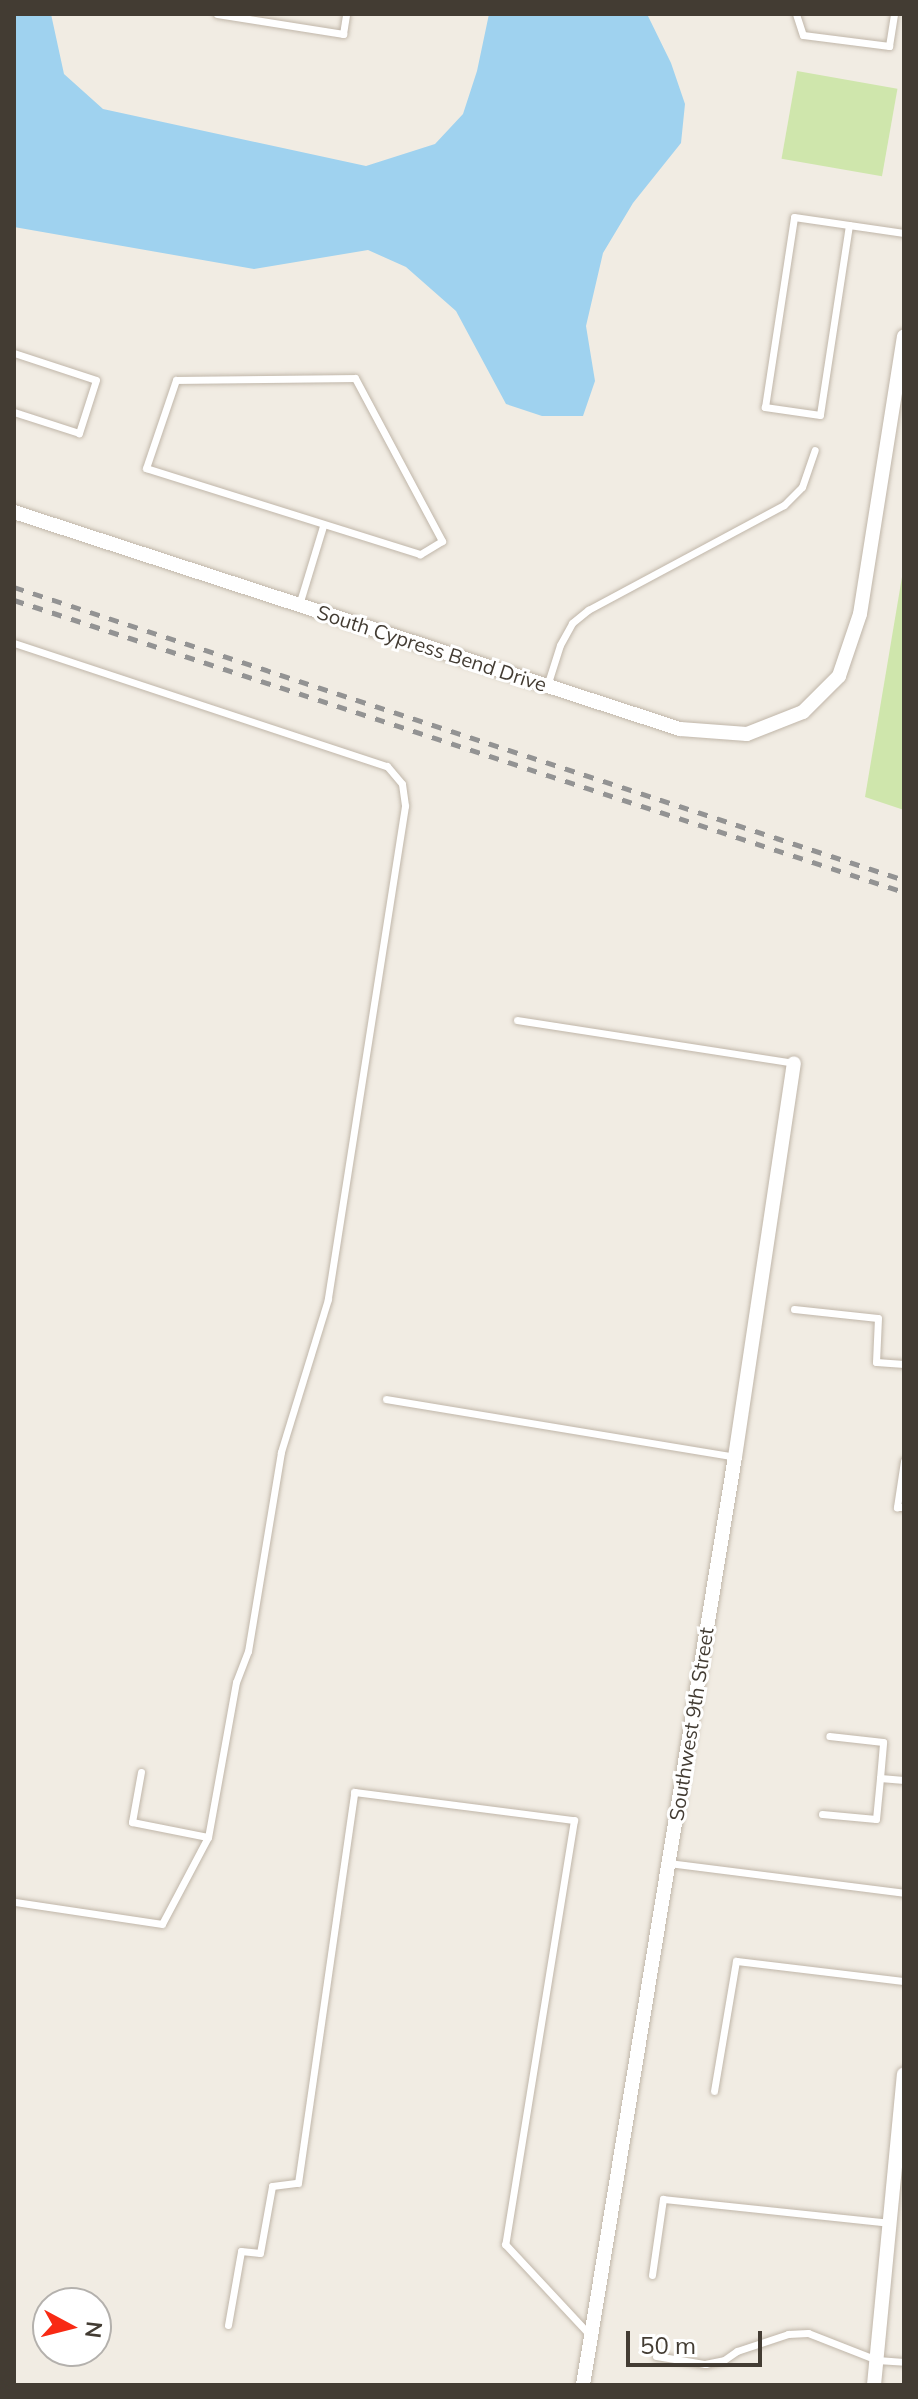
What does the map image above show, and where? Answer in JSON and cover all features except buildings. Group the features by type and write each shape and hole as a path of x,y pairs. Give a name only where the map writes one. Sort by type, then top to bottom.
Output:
{"street":[{"name":"South Cypress Bend Drive","path":"14,512 680,729 747,734 803,712 839,676 860,614 904,336"},
{"name":"Southwest 9th Street","path":"583,2385 735,1457 794,1063"},
{"path":"874,2385 904,2074"},
{"path":"888,2245 904,2247"}],"lane":[{"path":"217,14 343,34 346,14"},
{"path":"796,14 803,35 889,46 894,14"},
{"path":"849,225 820,415 765,407 794,217 849,225 904,233"},
{"path":"14,353 96,380 79,433 14,412"},
{"path":"355,378 442,541 420,554 323,526 146,468 176,380 355,378"},
{"path":"547,686 560,645 572,623 588,610 784,505 802,487 815,450"},
{"path":"299,605 323,526"},
{"path":"14,643 387,766 402,784 405,806 328,1299 281,1452 248,1651 236,1682 208,1837 162,1924 14,1902"},
{"path":"517,1020 794,1063"},
{"path":"794,1309 878,1318 876,1362 904,1364"},
{"path":"386,1399 735,1457"},
{"path":"904,1461 897,1507 904,1507"},
{"path":"822,1814 876,1819 880,1778 883,1742 829,1736"},
{"path":"141,1772 132,1822 208,1837"},
{"path":"880,1778 904,1780"},
{"path":"228,2325 241,2251 260,2253 272,2186 298,2183 354,1792 574,1820 505,2244 590,2335"},
{"path":"668,1863 904,1893"},
{"path":"714,2091 736,1961 904,1981"},
{"path":"652,2275 663,2199 890,2223"},
{"path":"656,2356 705,2364 724,2360 737,2351 774,2338 808,2333 877,2360 904,2362"}],"green space":[{"path":"797,71 897,89 882,176 782,159"},
{"path":"904,565 904,810 865,797"}],"water":[{"path":"14,14 51,14 64,74 103,109 366,166 435,144 463,114 477,71 489,14 647,14 671,63 685,104 681,143 633,203 603,253 586,326 595,381 583,416 542,416 506,404 456,311 406,267 368,250 254,269 14,227"}],"railway":[{"path":"14,587 904,880"},
{"path":"14,600 904,892"}]}
